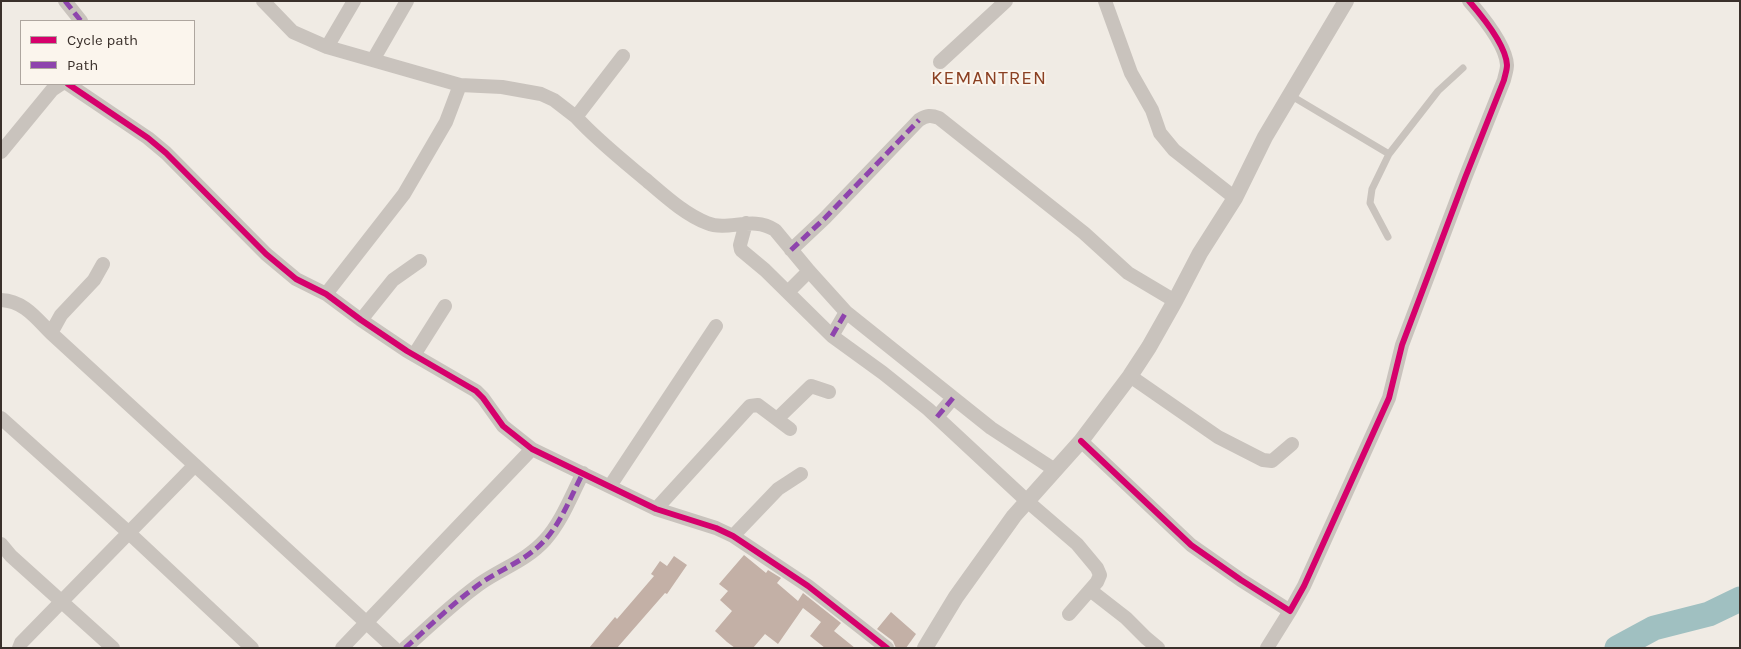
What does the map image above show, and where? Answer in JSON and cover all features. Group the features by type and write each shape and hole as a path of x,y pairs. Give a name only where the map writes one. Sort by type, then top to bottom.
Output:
{"street":[{"path":"65,1 80,20"},
{"path":"263,1 293,32 327,46 460,88 502,87 541,94 554,100 576,117 599,142 696,218 744,233 769,226 775,230 807,274 844,314 946,408 1027,501 1077,544 1098,568 1100,576 1097,582 1069,614"},
{"path":"327,46 354,1"},
{"path":"373,60 407,1"},
{"path":"940,62 1006,1"},
{"path":"1105,1 1131,73 1152,110 1160,132 1174,150 1235,198"},
{"path":"925,648 956,597 1027,501 1081,441 1130,376 1149,347 1200,253 1235,198 1265,137 1346,1"},
{"path":"1267,648 1304,586 1389,398 1406,336 1464,178 1504,80 1507,66 1504,51 1469,1"},
{"path":"576,117 623,56"},
{"path":"1,152 52,90 60,85"},
{"path":"69,85 157,145 266,254 296,279 326,294 414,355 476,392 483,398 502,426 532,449 656,509 716,528 733,536 808,586 887,648"},
{"path":"326,294 404,194 435,142 460,88"},
{"path":"791,250 825,218 919,120 931,115 939,118 1051,206 1128,273 1175,301"},
{"path":"744,233 741,250 790,291 833,333 883,373 946,408 991,428 1048,477"},
{"path":"361,320 393,280 420,262"},
{"path":"51,333 60,315 94,280 103,264"},
{"path":"790,291 807,274"},
{"path":"1,300 21,304 394,648"},
{"path":"414,355 445,306"},
{"path":"833,333 844,314"},
{"path":"610,486 716,326"},
{"path":"1130,376 1218,437 1263,460 1272,461 1292,444"},
{"path":"777,419 811,386 829,392"},
{"path":"656,509 750,406 758,405 790,429"},
{"path":"1,418 128,532 252,648"},
{"path":"1081,441 1191,545 1290,611"},
{"path":"342,648 532,449"},
{"path":"20,648 22,643 62,600 195,465"},
{"path":"405,648 481,583 521,561 544,541 555,527 583,474"},
{"path":"733,536 778,489 801,474"},
{"path":"1,544 6,558 62,600 113,648"},
{"path":"1090,590 1126,618 1158,648"}],"lane":[{"path":"1388,237 1370,203 1372,189 1389,154 1438,92 1463,68"},
{"path":"1289,95 1389,154"}],"building":[{"path":"744,555 766,573 768,570 781,578 777,583 798,601 803,593 841,623 834,631 855,648 825,648 810,636 821,622 803,608 778,644 765,634 753,648 735,648 727,642 715,631 732,611 720,600 728,591 719,584"},
{"path":"674,556 687,565 667,594 665,593 617,648 589,648 654,576 651,574 660,561 667,566"},
{"path":"891,612 916,634 906,648 896,648 893,641 877,629"}],"waterway":[{"path":"1617,648 1654,628 1709,614 1740,599"}],"marked path":[{"path":"65,1 80,20"},
{"path":"791,250 825,218 919,120"},
{"path":"832,336 846,312"},
{"path":"937,417 953,398"},
{"path":"405,648 471,590 538,547 556,525 583,473"}],"cycle path":[{"path":"1081,441 1191,545 1290,611 1304,586 1389,398 1402,345 1504,80 1507,65 1506,57 1498,40 1469,1"},
{"path":"69,85 148,138 166,153 266,254 296,279 326,294 407,351 476,391 503,426 532,449 656,509 716,528 733,536 808,586 887,648"}],"district":[{"name":"KEMANTREN","path":"989,79"}]}
